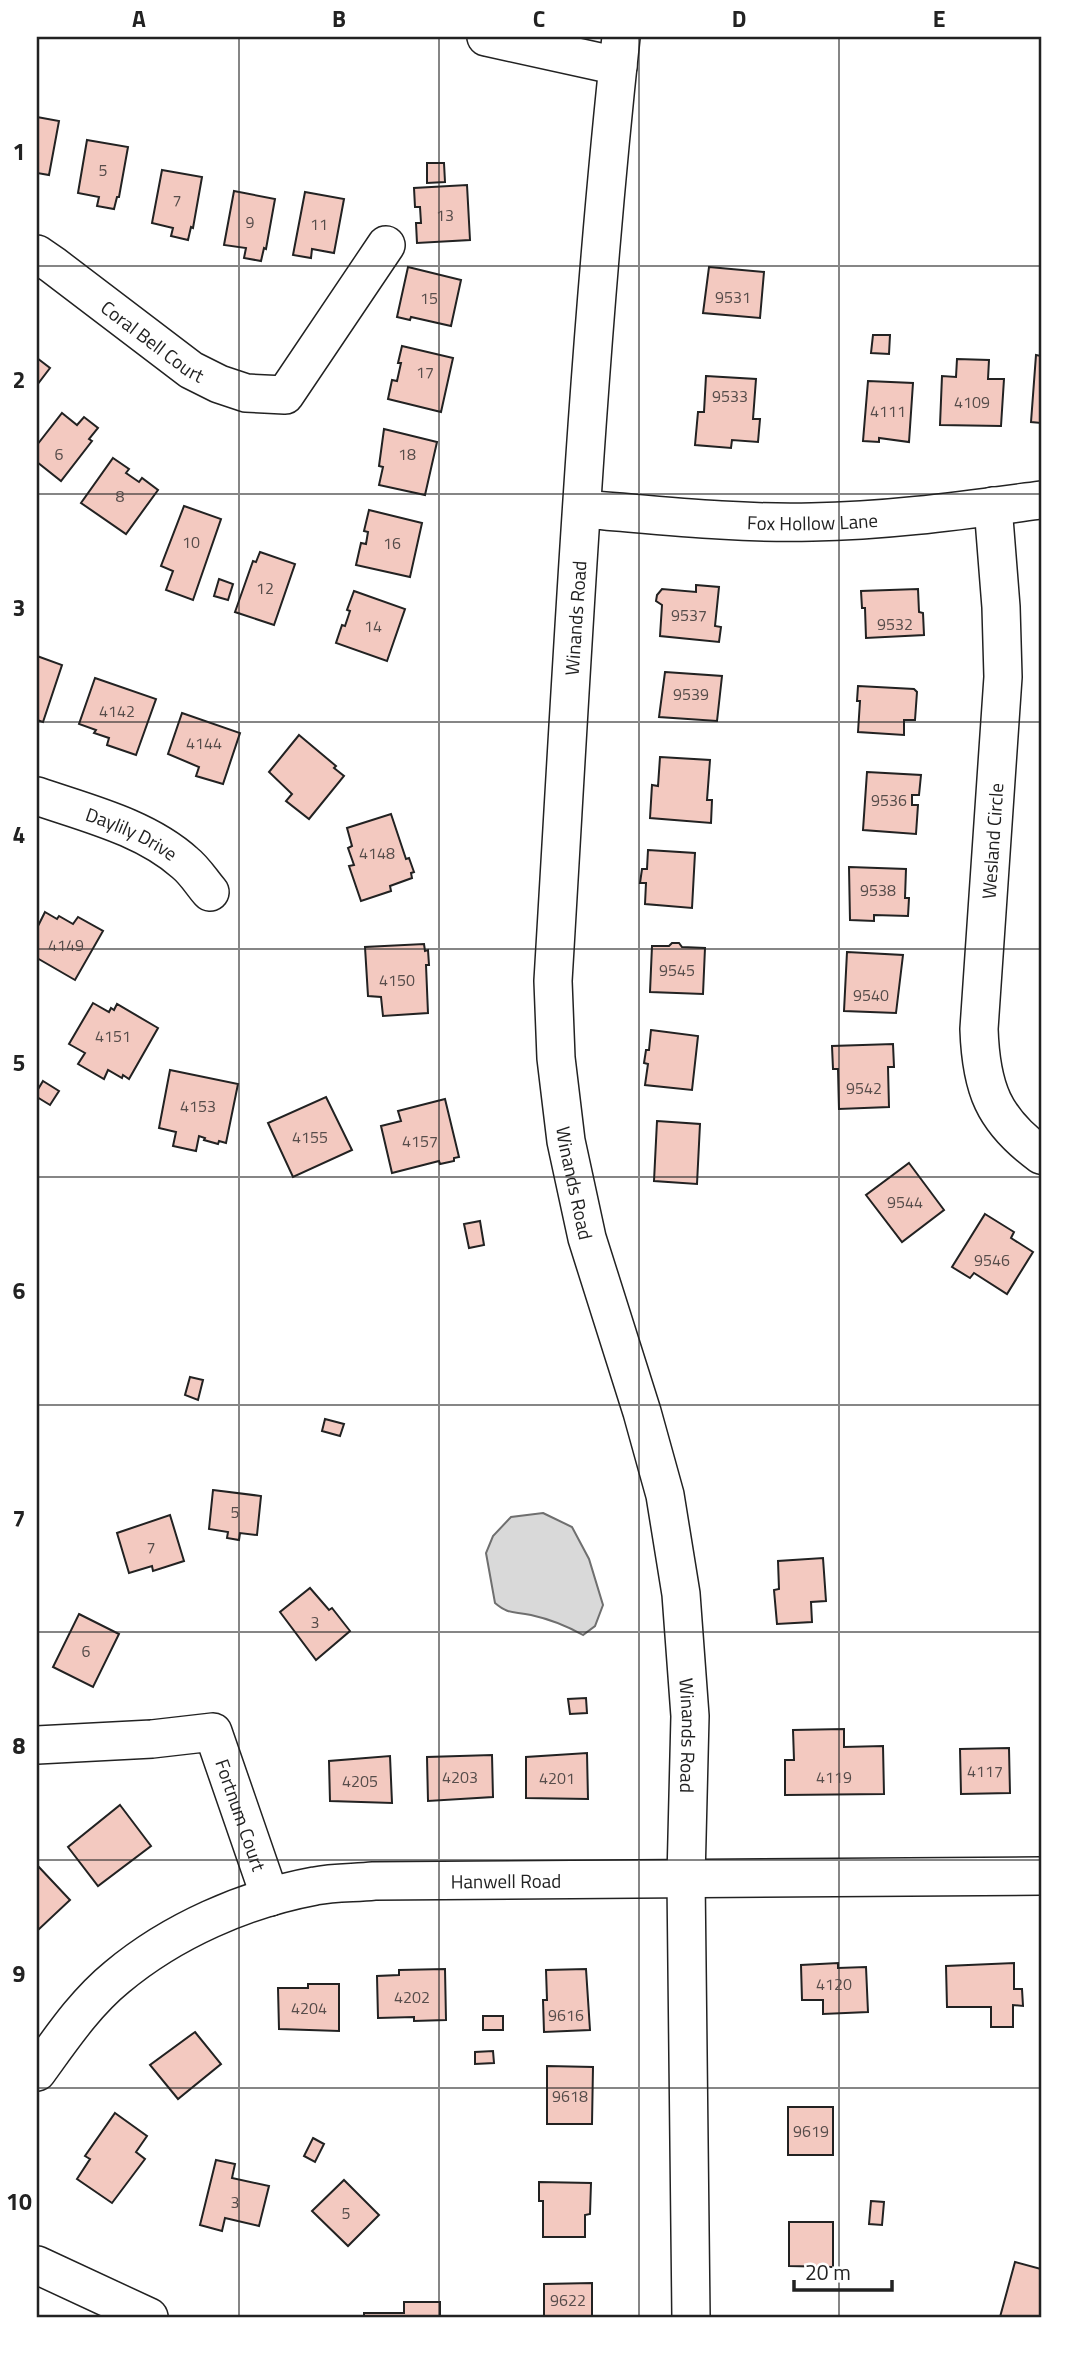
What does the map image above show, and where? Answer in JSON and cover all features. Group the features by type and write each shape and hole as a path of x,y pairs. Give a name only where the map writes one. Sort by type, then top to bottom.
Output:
{"street":[{"path":"486,37 619,51"},
{"name":"Winands Road","path":"619,51 606,181 582,509 553,982 556,1058 566,1140 587,1238 665,1495 681,1594 690,1716 686,1878 691,2317"},
{"name":"Coral Bell Court","path":"37,254 191,370 219,384 246,393 285,396 386,245"},
{"name":"Fox Hollow Lane","path":"582,509 810,523 874,520 1041,500"},
{"name":"Wesland Circle","path":"993,506 1003,677 979,1029 980,1061 988,1090 1001,1117 1020,1139 1041,1156"},
{"name":"Daylily Drive","path":"37,796 121,826 159,843 186,863 210,892"},
{"name":"Fortnum Court","path":"37,1745 152,1739 213,1732 270,1897"},
{"name":"Hanwell Road","path":"37,2072 69,2028 115,1978 165,1943 222,1914 270,1897 318,1885 374,1881 1041,1876"},
{"path":"37,2265 149,2317"}],"shaded area":[{"path":"543,1513 572,1527 589,1559 603,1605 595,1626 583,1635 544,1619 508,1611 495,1603 486,1553 493,1536 511,1517"}],"building":[{"path":"37,117 59,121 49,175 37,173"},
{"path":"87,140 128,147 119,197 114,209 97,206 99,197 78,193"},
{"path":"427,163 444,163 445,182 427,183"},
{"path":"162,170 202,177 193,228 191,227 188,240 171,236 173,228 152,223"},
{"path":"467,185 470,240 417,243 416,223 421,223 420,207 415,207 414,188"},
{"path":"234,191 275,199 266,249 264,248 261,261 244,258 246,248 224,245"},
{"path":"305,192 344,199 334,253 312,249 311,258 293,255"},
{"path":"408,267 461,280 451,326 411,317 410,320 397,317"},
{"path":"709,267 764,272 760,318 703,313"},
{"path":"873,335 890,335 889,354 871,353"},
{"path":"402,346 453,358 441,412 388,399 392,380 397,381"},
{"path":"1036,355 1041,356 1041,423 1031,422"},
{"path":"37,358 50,368 37,385"},
{"path":"957,359 989,360 988,379 1004,379 1001,426 940,425 942,376 956,377"},
{"path":"706,376 756,379 753,419 760,419 758,442 732,440 731,448 695,445 698,412 704,412"},
{"path":"868,381 913,383 909,442 879,438 879,442 863,441"},
{"path":"62,413 77,425 84,417 98,428 89,439 92,441 61,481 37,462 37,445"},
{"path":"384,429 437,442 425,495 379,485 383,467 379,466"},
{"path":"113,458 129,469 126,473 139,482 142,478 158,490 126,534 81,503"},
{"path":"184,506 221,519 193,600 166,590 173,571 161,566"},
{"path":"369,510 422,523 410,577 356,565 361,543 366,544 368,532 364,531"},
{"path":"260,552 295,564 274,625 235,612 253,561 256,562"},
{"path":"219,579 233,584 228,600 214,596"},
{"path":"696,585 719,587 715,626 721,627 719,642 660,636 662,605 656,601 657,595 662,589 696,592"},
{"path":"918,589 924,635 866,638 865,608 862,608 861,591"},
{"path":"354,591 405,609 387,661 336,643 342,625 345,626"},
{"path":"37,656 62,665 43,722 37,720"},
{"path":"665,672 722,676 717,721 659,717"},
{"path":"95,678 156,699 136,755 107,745 109,738 79,724"},
{"path":"858,686 914,689 917,692 915,720 904,720 904,735 858,732"},
{"path":"182,713 240,733 223,784 196,776 199,767 168,754"},
{"path":"299,735 344,776 309,819 286,801 292,794 269,772"},
{"path":"660,757 710,760 707,800 712,800 711,823 650,818 652,785 658,786"},
{"path":"867,772 921,775 919,795 912,795 912,805 918,805 916,834 863,830"},
{"path":"391,814 406,859 409,858 414,872 411,873 412,878 390,886 391,891 361,901 349,866 354,865 348,848 352,846 347,828"},
{"path":"648,850 695,853 692,908 645,904 646,883 640,883 642,869 647,869"},
{"path":"849,867 906,869 905,898 909,898 908,916 874,915 874,921 850,920"},
{"path":"45,912 73,924 78,917 103,931 75,980 37,958 37,928"},
{"path":"679,943 682,947 705,948 703,994 650,992 652,946 669,946"},
{"path":"424,944 425,951 428,950 429,965 426,965 428,1013 383,1016 381,997 368,996 365,947"},
{"path":"847,952 903,955 896,1013 844,1011"},
{"path":"93,1003 109,1012 111,1008 114,1010 117,1004 158,1028 129,1079 108,1070 104,1079 78,1064 85,1053 69,1044"},
{"path":"651,1030 698,1036 692,1090 645,1085 648,1064 644,1063 646,1050 649,1050"},
{"path":"893,1044 894,1067 888,1067 889,1107 839,1109 838,1069 833,1069 832,1046"},
{"path":"170,1070 238,1084 226,1143 219,1141 218,1144 199,1136 196,1151 173,1146 176,1132 159,1128"},
{"path":"43,1081 59,1091 50,1105 37,1097 37,1091"},
{"path":"326,1097 352,1150 293,1177 268,1123"},
{"path":"445,1099 459,1157 454,1158 454,1161 440,1164 439,1161 392,1173 381,1126 401,1121 398,1111"},
{"path":"657,1121 700,1124 697,1184 654,1181"},
{"path":"909,1163 944,1210 902,1242 866,1195"},
{"path":"985,1214 1014,1232 1011,1238 1033,1252 1007,1294 974,1273 970,1278 952,1267"},
{"path":"480,1221 484,1245 469,1248 464,1224"},
{"path":"190,1377 203,1380 198,1400 185,1395"},
{"path":"325,1419 344,1424 340,1436 322,1431"},
{"path":"213,1490 261,1496 257,1535 240,1533 239,1540 227,1538 228,1532 209,1529"},
{"path":"170,1515 184,1561 153,1571 152,1566 129,1573 117,1533"},
{"path":"823,1558 826,1601 811,1602 812,1622 777,1624 774,1590 779,1589 778,1561"},
{"path":"310,1588 329,1610 332,1608 350,1631 316,1660 280,1612"},
{"path":"79,1614 119,1634 93,1687 53,1667"},
{"path":"586,1698 587,1713 570,1714 568,1699"},
{"path":"844,1729 844,1747 883,1746 884,1794 785,1795 785,1760 794,1760 793,1730"},
{"path":"1009,1748 1010,1793 961,1794 960,1749"},
{"path":"587,1753 588,1799 526,1798 526,1757"},
{"path":"492,1755 493,1797 428,1801 427,1757"},
{"path":"390,1756 392,1803 330,1801 329,1761"},
{"path":"120,1805 151,1846 98,1886 68,1847"},
{"path":"37,1865 70,1900 37,1931"},
{"path":"838,1963 838,1968 866,1967 868,2012 823,2014 823,2000 802,2000 801,1965"},
{"path":"1014,1963 1014,1989 1022,1989 1023,2006 1013,2005 1013,2027 991,2027 991,2007 947,2007 946,1966"},
{"path":"445,1969 446,2020 378,2018 377,1976 399,1975 399,1970"},
{"path":"586,1969 590,2030 544,2032 546,1970"},
{"path":"308,1984 339,1984 339,2031 279,2029 278,1988 308,1988"},
{"path":"483,2016 503,2016 503,2030 483,2030"},
{"path":"195,2032 221,2064 178,2099 150,2065"},
{"path":"493,2051 494,2063 475,2064 475,2052"},
{"path":"547,2066 593,2067 592,2124 547,2124"},
{"path":"788,2107 833,2107 833,2155 788,2155"},
{"path":"115,2113 147,2136 136,2152 145,2159 112,2203 77,2179 90,2159 85,2156"},
{"path":"313,2138 324,2144 315,2162 304,2156"},
{"path":"216,2160 235,2164 232,2178 269,2186 259,2226 225,2218 222,2231 200,2225"},
{"path":"344,2180 379,2215 348,2246 312,2211"},
{"path":"539,2182 591,2183 590,2214 585,2215 585,2237 543,2237 543,2201 539,2201"},
{"path":"871,2201 884,2202 882,2225 869,2224"},
{"path":"789,2222 833,2222 833,2267 789,2266"},
{"path":"1015,2262 1041,2269 1041,2317 1000,2317"},
{"path":"592,2283 592,2317 544,2317 544,2284"},
{"path":"404,2302 440,2302 440,2317 364,2317 364,2313 404,2313"}]}
